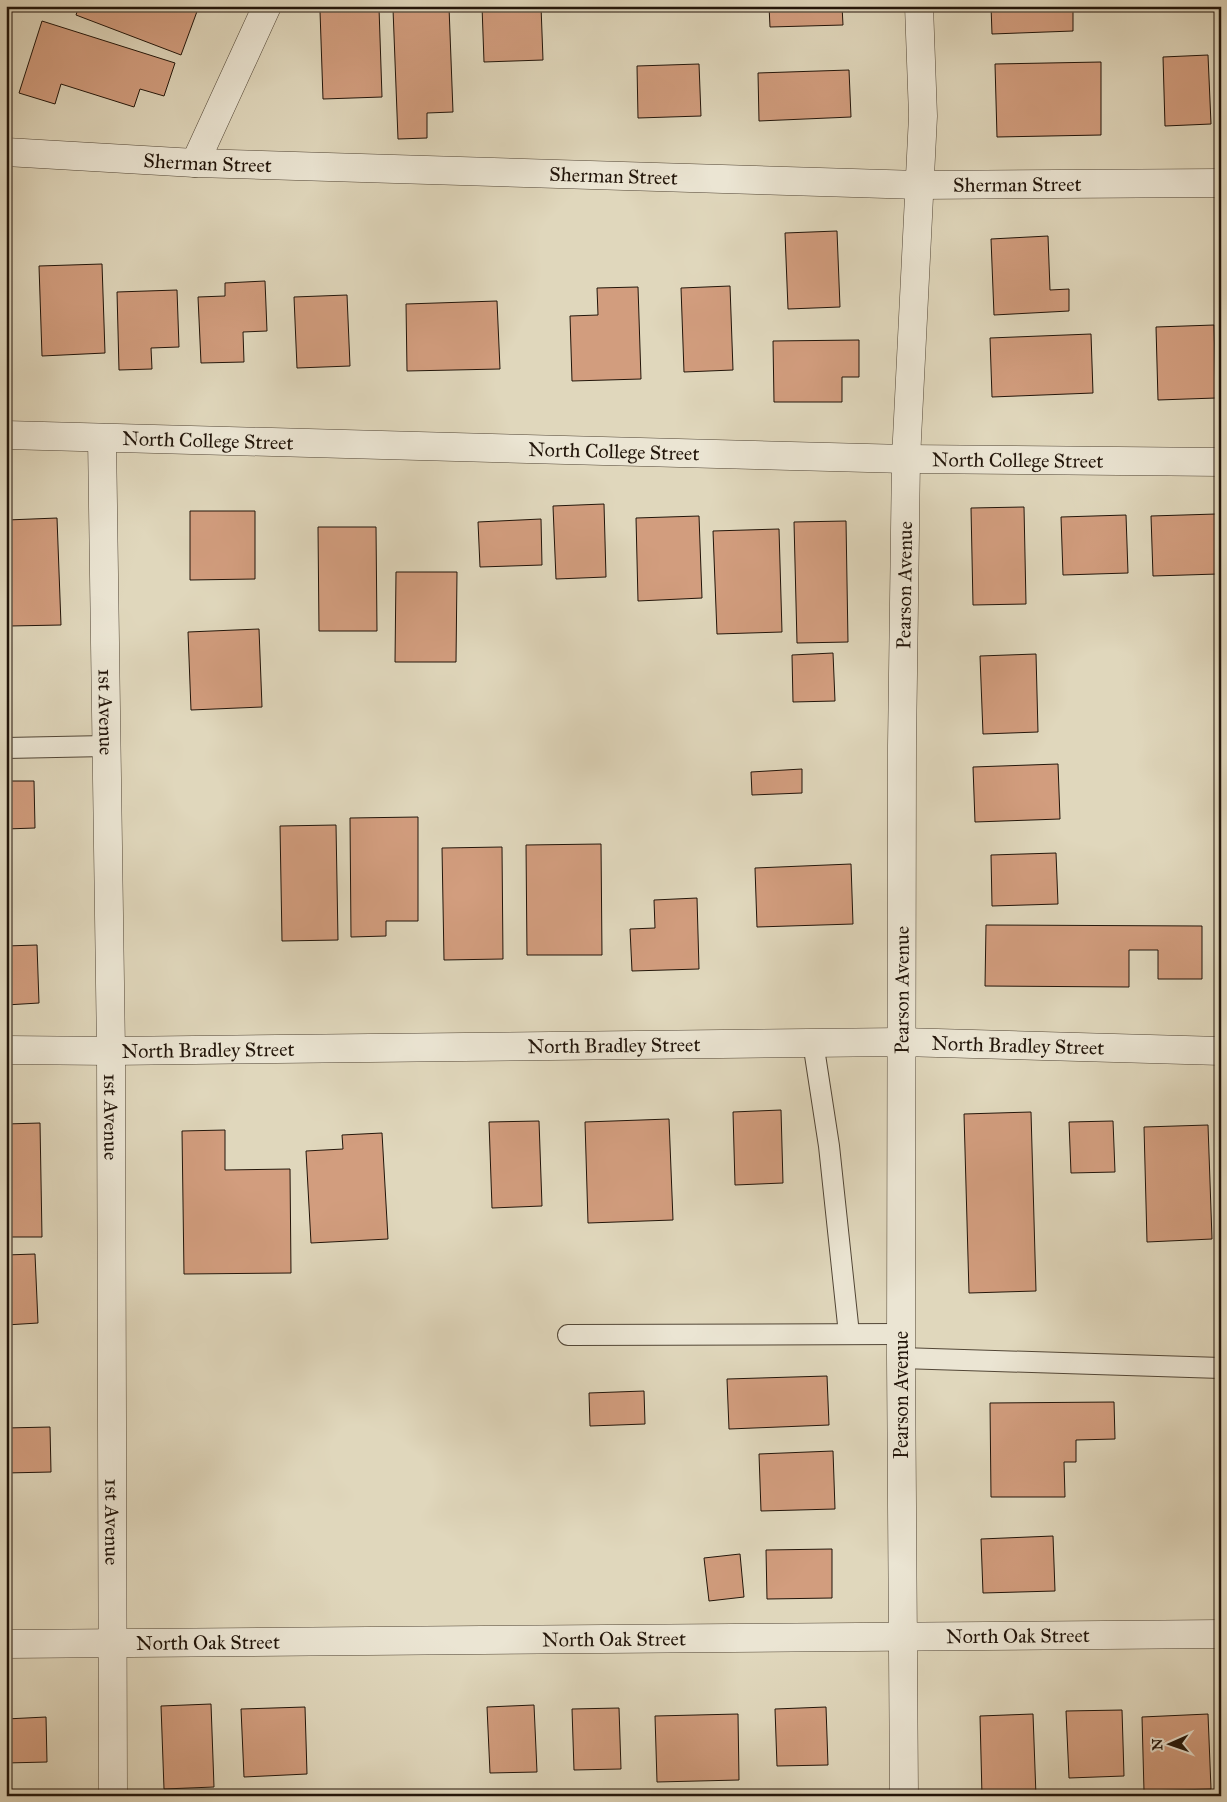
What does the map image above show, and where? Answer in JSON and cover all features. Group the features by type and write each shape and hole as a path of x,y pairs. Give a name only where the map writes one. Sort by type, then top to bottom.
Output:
{"street":[{"path":"195,163 267,6"},
{"name":"Pearson Avenue","path":"904,1796 901,1042 906,460 923,116 918,6"},
{"name":"Sherman Street","path":"6,152 195,163 919,185 1221,183"},
{"name":"North College Street","path":"6,435 906,460 1221,462"},
{"name":"1st Avenue","path":"102,438 111,1051 113,1796"},
{"name":"North Bradley Street","path":"6,1050 111,1051 901,1042 1221,1051"},
{"name":"North Oak Street","path":"6,1644 112,1645 1221,1634"}],"lane":[{"path":"6,748 106,746"},
{"path":"813,1042 829,1146 849,1334"},
{"path":"568,1335 849,1334 901,1346 1221,1368"}],"building":[{"path":"79,6 199,6 181,55 76,15"},
{"path":"482,6 541,6 543,60 484,62"},
{"path":"769,6 842,6 843,25 770,27"},
{"path":"991,6 1073,6 1073,31 992,34"},
{"path":"449,7 453,112 427,113 427,138 398,139 393,9"},
{"path":"379,8 382,97 323,99 320,11"},
{"path":"42,21 175,63 164,96 140,89 134,107 61,84 55,104 19,93"},
{"path":"1208,55 1211,124 1165,126 1163,57"},
{"path":"1101,62 1101,135 997,137 995,64"},
{"path":"699,64 701,116 638,118 637,66"},
{"path":"849,70 851,117 759,121 758,73"},
{"path":"837,231 840,307 788,309 785,233"},
{"path":"1048,236 1050,290 1069,289 1069,311 994,315 991,239"},
{"path":"102,264 105,353 42,356 39,266"},
{"path":"265,281 267,331 243,332 244,362 201,363 198,297 225,296 225,283"},
{"path":"730,286 733,370 684,372 681,288"},
{"path":"638,287 641,379 572,381 570,316 598,315 597,288"},
{"path":"177,290 179,347 151,348 152,369 119,370 117,292"},
{"path":"347,295 350,366 297,368 294,297"},
{"path":"497,301 500,369 407,371 406,304"},
{"path":"1214,325 1216,398 1158,400 1156,327"},
{"path":"1091,334 1093,393 992,397 990,338"},
{"path":"859,340 859,377 842,377 842,402 774,402 773,341"},
{"path":"604,504 606,577 556,579 553,506"},
{"path":"1024,507 1026,604 973,605 971,508"},
{"path":"190,511 255,511 255,579 190,580"},
{"path":"1216,514 1218,574 1153,576 1151,516"},
{"path":"1126,515 1128,573 1063,575 1061,517"},
{"path":"699,516 702,598 638,601 636,518"},
{"path":"57,518 61,625 10,626 7,520"},
{"path":"541,519 542,565 480,567 478,522"},
{"path":"846,521 848,642 797,643 794,522"},
{"path":"318,527 376,527 377,631 319,631"},
{"path":"779,529 782,632 717,634 713,531"},
{"path":"396,572 457,572 456,662 395,662"},
{"path":"259,629 262,707 191,710 188,632"},
{"path":"833,653 835,701 793,702 792,655"},
{"path":"1036,654 1038,732 983,734 980,656"},
{"path":"1058,764 1060,819 975,822 973,767"},
{"path":"802,769 802,793 752,795 751,772"},
{"path":"6,781 34,781 35,828 6,829"},
{"path":"418,817 418,921 386,921 386,936 351,937 350,818"},
{"path":"336,825 338,940 282,941 280,826"},
{"path":"601,844 602,955 527,955 526,845"},
{"path":"502,847 503,959 444,960 442,848"},
{"path":"1056,853 1058,904 992,906 991,855"},
{"path":"851,864 853,924 757,927 755,868"},
{"path":"697,898 699,969 632,971 630,929 655,928 654,900"},
{"path":"986,925 1202,926 1202,979 1158,979 1158,950 1129,950 1129,987 985,986"},
{"path":"37,945 39,1003 6,1005 6,946"},
{"path":"781,1110 783,1183 735,1185 733,1112"},
{"path":"1031,1112 1036,1291 969,1293 964,1114"},
{"path":"669,1119 673,1220 588,1223 585,1122"},
{"path":"539,1121 542,1206 492,1208 489,1122"},
{"path":"1113,1121 1115,1172 1071,1173 1069,1122"},
{"path":"40,1123 42,1237 6,1237 6,1124"},
{"path":"1208,1125 1212,1239 1147,1242 1144,1127"},
{"path":"225,1130 225,1170 290,1169 291,1273 184,1274 182,1131"},
{"path":"382,1133 388,1239 311,1243 306,1151 343,1149 342,1135"},
{"path":"35,1254 38,1323 6,1325 6,1255"},
{"path":"827,1376 829,1425 729,1429 727,1379"},
{"path":"644,1391 645,1424 590,1426 589,1393"},
{"path":"1114,1402 1115,1439 1076,1440 1076,1462 1064,1462 1065,1497 991,1497 990,1403"},
{"path":"50,1427 51,1472 6,1473 6,1428"},
{"path":"833,1451 835,1509 761,1511 759,1454"},
{"path":"1053,1536 1055,1591 983,1593 981,1539"},
{"path":"832,1549 832,1598 767,1599 766,1550"},
{"path":"740,1554 744,1597 709,1601 704,1558"},
{"path":"211,1704 214,1787 164,1789 161,1706"},
{"path":"534,1705 537,1772 490,1773 487,1707"},
{"path":"305,1707 307,1774 244,1777 241,1709"},
{"path":"826,1707 828,1765 777,1766 775,1709"},
{"path":"619,1708 621,1769 574,1770 572,1709"},
{"path":"1122,1710 1124,1776 1069,1778 1066,1711"},
{"path":"738,1714 739,1780 657,1782 655,1716"},
{"path":"1033,1714 1036,1796 982,1796 980,1716"},
{"path":"1208,1714 1211,1789 1144,1791 1142,1717"},
{"path":"46,1717 47,1762 6,1763 6,1719"}]}
